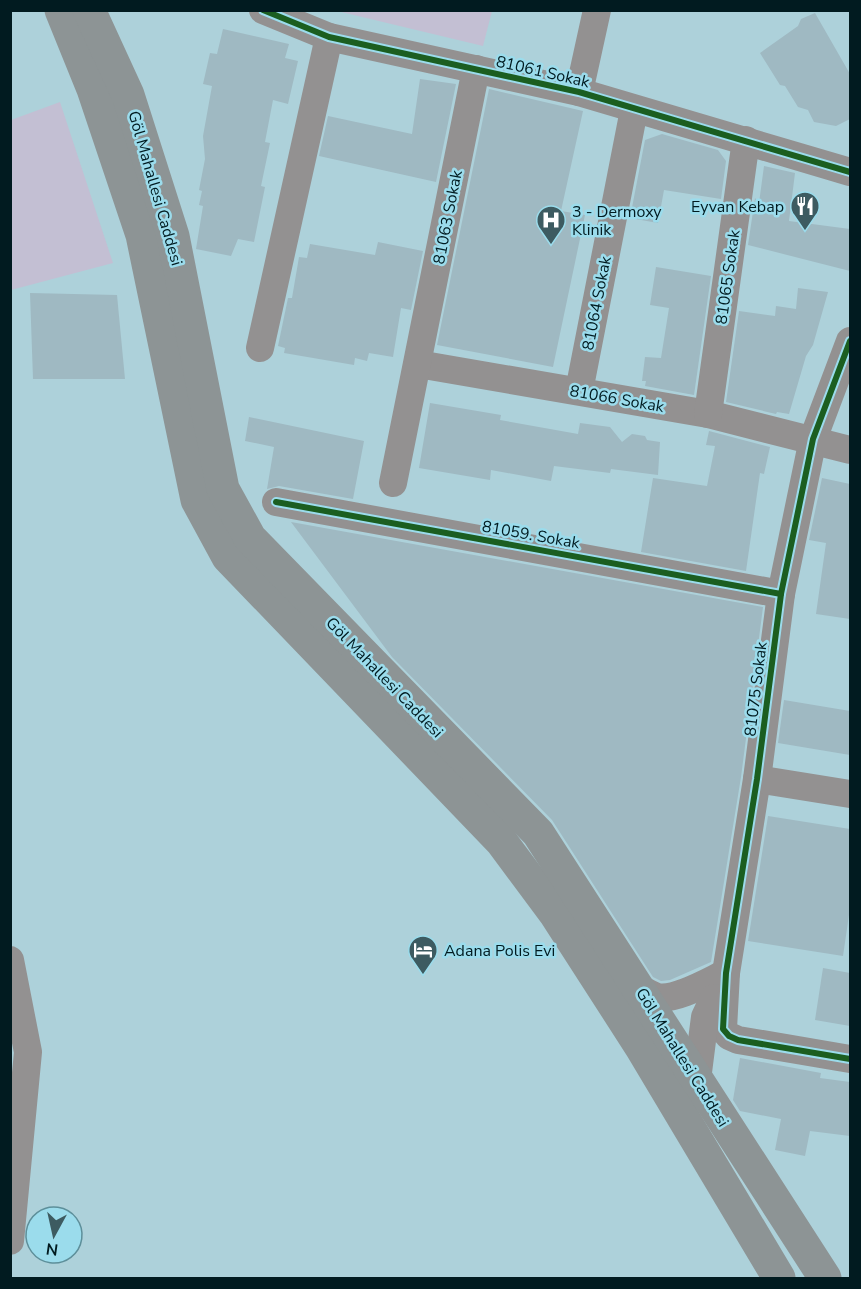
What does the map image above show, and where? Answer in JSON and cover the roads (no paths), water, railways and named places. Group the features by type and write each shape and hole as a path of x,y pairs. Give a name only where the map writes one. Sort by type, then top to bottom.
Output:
{"main road":[{"name":"Göl Mahallesi Caddesi","path":"61,10 93,89 142,235 197,500 228,556 501,841 556,915 641,1047 779,1278"},
{"name":"Göl Mahallesi Caddesi","path":"89,10 128,95 173,236 223,489 250,538 538,833 825,1278"}],"street":[{"name":"81061 Sokak","path":"263,10 329,37 579,92 850,172"},
{"path":"579,92 597,10"},
{"path":"260,348 329,37"},
{"name":"81063 Sokak","path":"393,483 476,69"},
{"name":"81064 Sokak","path":"579,391 634,110"},
{"name":"81065 Sokak","path":"708,414 746,140"},
{"name":"81075 Sokak","path":"850,341 813,439 781,594 757,779 726,973 723,1029 729,1036 738,1040 850,1059"},
{"name":"81066 Sokak","path":"418,364 708,414 850,450"},
{"name":"81059. Sokak","path":"276,501 781,594"},
{"path":"757,779 850,794"},
{"path":"10,960 28,1052 10,1241"},
{"path":"639,988 657,997 665,997 688,991 726,973"},
{"path":"697,1080 705,1017 726,973"}],"place":[{"name":"Eyvan Kebap","path":"805,232"},
{"name":"3 - Dermoxy Klinik","path":"551,246"},
{"name":"Adana Polis Evi","path":"423,976"}]}
